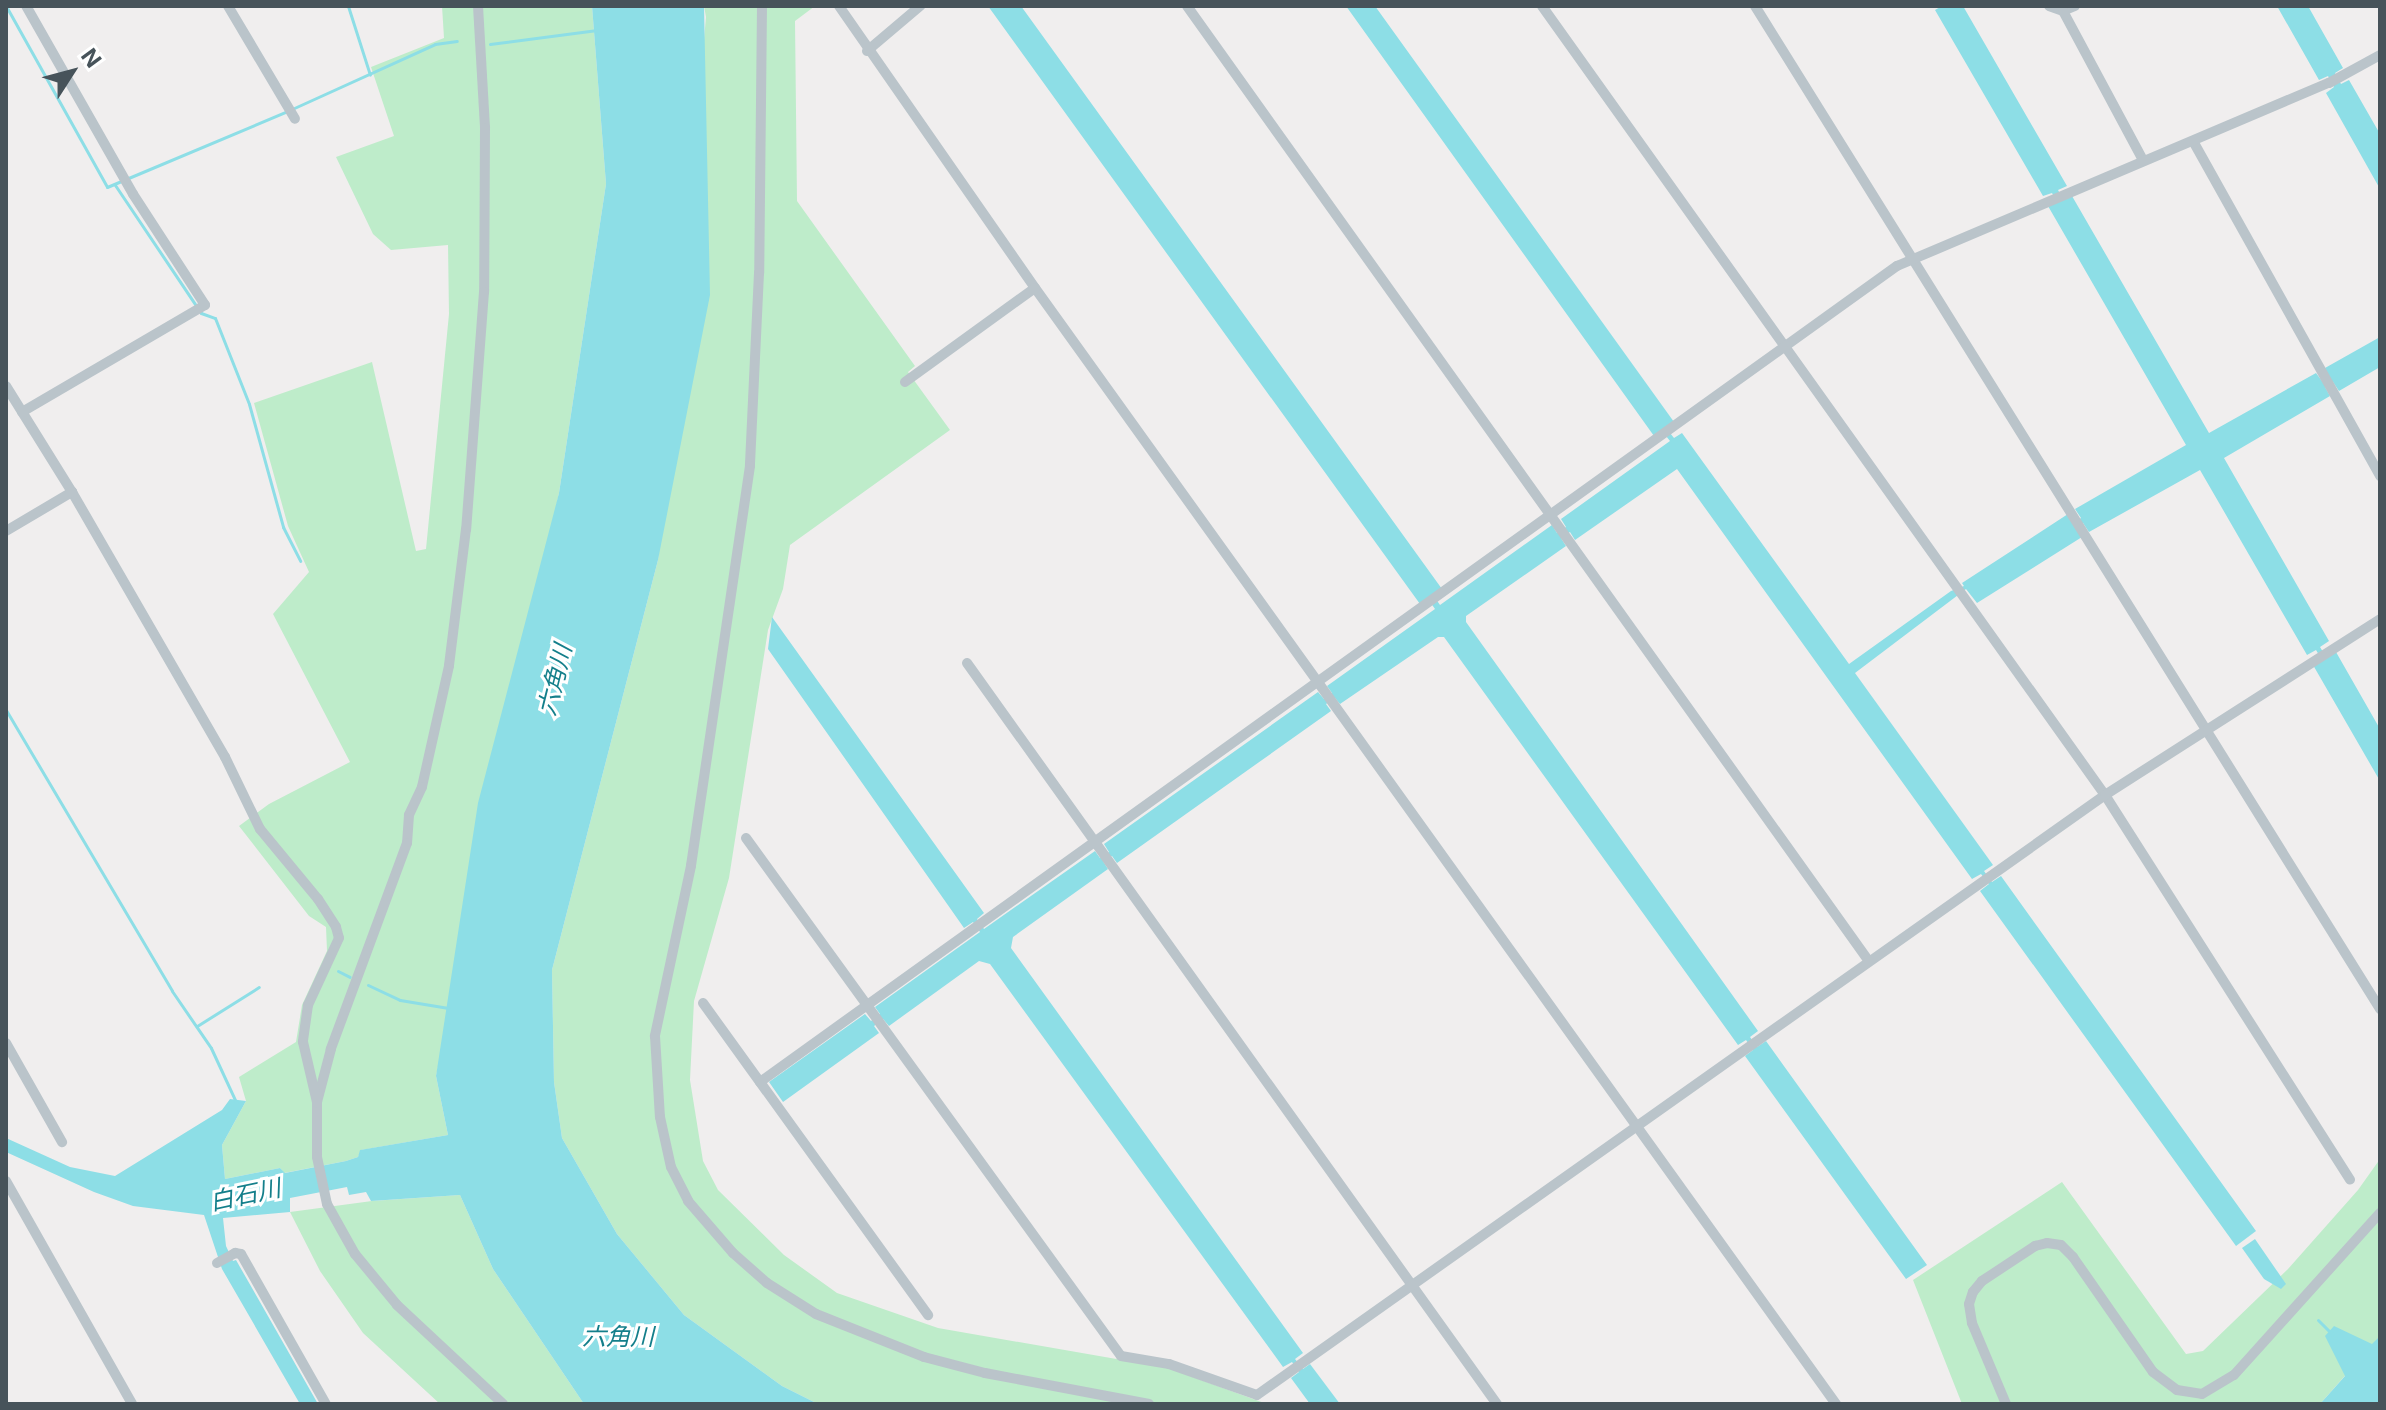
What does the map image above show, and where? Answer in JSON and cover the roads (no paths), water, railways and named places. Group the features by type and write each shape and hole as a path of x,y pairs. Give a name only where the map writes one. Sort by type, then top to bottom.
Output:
{"street":[{"path":"22,412 205,305 130,188 26,6"},
{"path":"228,6 295,119"},
{"path":"317,1102 331,1049 407,843 409,815 422,787 449,666 466,529 484,292 485,128 478,6"},
{"path":"762,6 759,273 750,466 691,866 655,1036 660,1117 671,1167 688,1201 733,1253 767,1283 816,1314 924,1357 985,1373 1149,1404"},
{"path":"839,6 867,51 1035,288 1836,1404"},
{"path":"867,51 920,6"},
{"path":"1187,6 1868,960"},
{"path":"1542,6 2105,795 2350,1180"},
{"path":"1755,6 2380,1009"},
{"path":"2049,6 2063,11 2143,160"},
{"path":"2063,11 2075,6"},
{"path":"760,1082 1913,257 2193,141 2334,80 2380,55"},
{"path":"2193,141 2380,476"},
{"path":"905,382 1035,288"},
{"path":"6,386 72,492 225,757 260,829 318,899 336,927 339,938 308,1005 303,1042 317,1102 317,1157 327,1204 355,1254 397,1305 503,1404"},
{"path":"6,531 72,492"},
{"path":"746,838 1121,1356 1169,1364 1257,1395 1750,1043 2105,795 2206,727 2380,619"},
{"path":"967,663 1497,1404"},
{"path":"703,1003 928,1315"},
{"path":"6,1043 62,1142"},
{"path":"6,1181 132,1404"},
{"path":"2006,1404 1972,1323 1969,1304 1973,1292 1982,1281 2035,1246 2047,1243 2061,1245 2073,1257 2153,1372 2177,1390 2202,1394 2234,1375 2380,1213"},
{"path":"217,1263 235,1253 241,1254 326,1404"}],"water":[{"path":"592,6 704,6 710,295 658,560 552,970 554,1082 562,1138 617,1234 684,1315 782,1386 818,1404 584,1404 493,1269 460,1195 371,1201 366,1192 349,1195 347,1187 290,1198 290,1212 223,1218 226,1246 233,1261 236,1260 318,1404 300,1404 222,1269 204,1215 133,1206 94,1192 6,1152 6,1138 70,1167 115,1176 222,1110 230,1099 246,1101 222,1145 225,1179 280,1168 285,1173 346,1161 358,1157 360,1150 448,1135 436,1076 478,803 559,493 606,184"},
{"path":"988,6 1021,6 1442,589 1433,595 1440,605 1552,525 1557,533 1566,527 1561,519 1670,441 1662,431 1654,436 1346,6 1375,6 1674,422 1666,428 1674,438 1682,433 1849,664 1951,591 1964,586 1962,583 2068,514 2074,523 2081,518 2075,509 2186,445 2048,206 2057,202 2052,193 2043,196 1935,10 1942,6 1963,6 2067,186 2058,190 2063,199 2072,196 2209,433 2316,373 2322,381 2325,368 2380,337 2380,367 2339,391 2333,382 2325,387 2330,396 2224,458 2329,641 2320,647 2326,657 2336,652 2380,729 2380,781 2313,665 2322,660 2316,650 2307,655 2200,470 2089,532 2083,523 2077,528 2082,537 1977,603 1966,589 1855,673 1993,865 1984,871 1992,882 2001,876 2256,1231 2236,1246 1980,891 1989,884 1981,874 1972,879 1677,469 1575,540 1570,532 1561,538 1566,546 1466,616 1466,622 1758,1031 1750,1037 1757,1047 1766,1041 1927,1265 1906,1279 1745,1056 1753,1050 1746,1040 1738,1045 1444,637 1438,637 1340,704 1335,698 1326,704 1331,711 1117,863 1112,856 1103,861 1108,869 1013,937 1011,948 1303,1353 1295,1359 1303,1369 1310,1364 1340,1404 1310,1404 1291,1378 1299,1372 1292,1362 1283,1367 990,964 979,961 889,1026 883,1019 874,1026 879,1033 783,1102 769,1082 865,1014 871,1021 880,1014 875,1007 980,932 973,922 964,928 768,649 772,617 984,913 977,919 984,929 1095,851 1100,858 1109,852 1104,844 1318,692 1324,699 1332,693 1327,686 1435,609 1428,599 1420,604"},
{"path":"2277,6 2308,6 2343,68 2335,73 2341,84 2349,80 2380,134 2380,189 2326,93 2334,87 2328,76 2319,80"},
{"path":"2255,1239 2286,1284 2281,1289 2264,1279 2242,1248"},
{"path":"2334,1326 2372,1344 2380,1336 2380,1404 2320,1404 2345,1376 2325,1336"}],"waterway":[{"path":"6,6 107,187 285,112"},
{"path":"348,6 370,75"},
{"path":"490,44 597,30"},
{"path":"292,109 435,44 457,41"},
{"path":"115,185 201,313 215,318 249,404 283,527 300,561"},
{"path":"6,710 172,991 211,1048 236,1102"},
{"path":"338,971 350,977"},
{"path":"368,985 400,1000 448,1008"},
{"path":"197,1026 259,987"},
{"path":"2318,1320 2332,1334"}],"water label":[{"name":"六角川","path":"555,680"},
{"name":"白石川","path":"245,1195"},
{"name":"六角川","path":"618,1337"}]}
